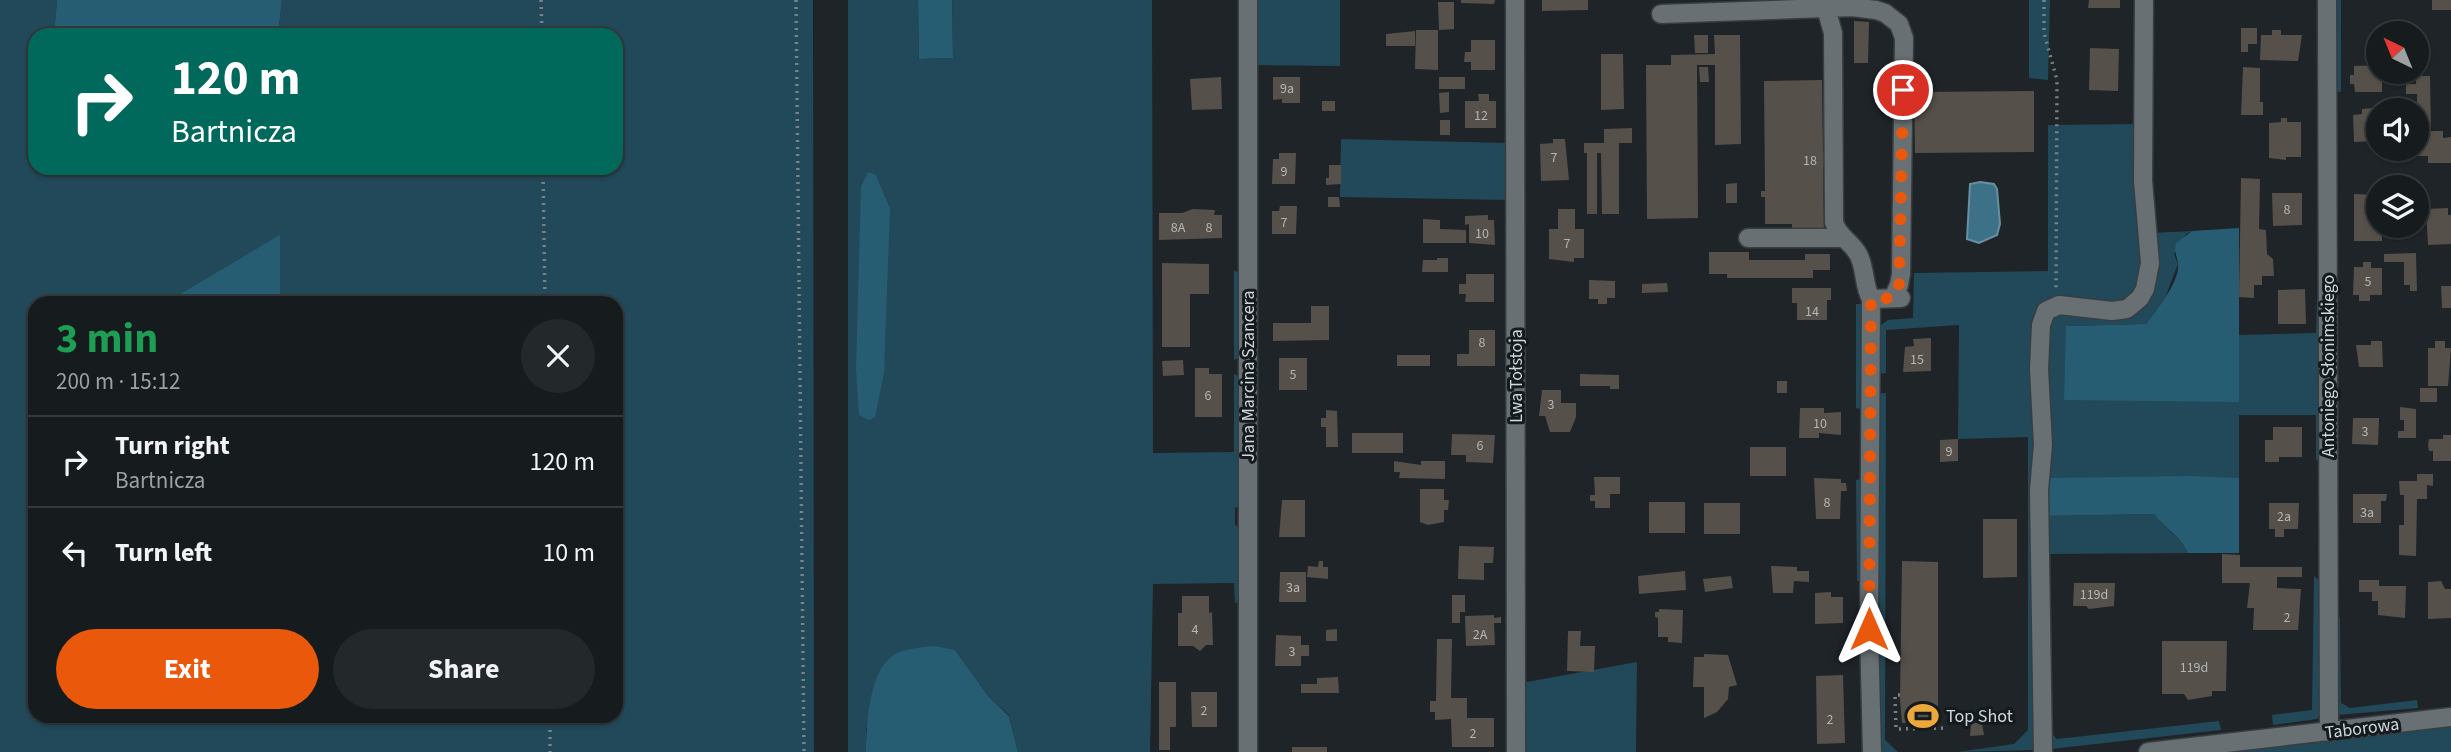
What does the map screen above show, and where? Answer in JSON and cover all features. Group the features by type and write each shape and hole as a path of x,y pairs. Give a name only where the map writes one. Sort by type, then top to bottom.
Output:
{"street":[{"name":"Jana Marcina Szancera","path":"1248,0 1248,752"},
{"name":"Lwa Tołstoja","path":"1515,0 1516,752"},
{"path":"2043,752 2039,498 2043,445 2039,369 2042,317 2055,306 2112,311 2127,309 2140,298 2145,289 2150,263 2143,181 2144,0"},
{"name":"Antoniego Słonimskiego","path":"2327,0 2329,732"},
{"path":"1826,8 1833,33 1834,222 1837,233 1851,244 1860,258 1865,286 1871,299 1869,629 1872,752"},
{"path":"1661,14 1826,8 1876,10 1892,17 1903,31 1899,285 1897,298 1871,299"},
{"path":"1748,238 1843,238"},
{"name":"Taborowa","path":"2148,752 2451,717"}],"path":[{"path":"541,0 542,28"},
{"path":"796,0 804,752"},
{"path":"2044,0 2044,33 2057,80 2055,306"},
{"path":"543,175 545,296"},
{"path":"1900,695 1895,695 1896,729 1948,728"},
{"path":"550,723 550,752"}],"shaded area":[{"path":"0,0 57,0 55,28 28,28 28,175 623,175 623,28 279,28 282,0 813,0 814,752 0,752"},
{"path":"57,0 282,0 279,28 55,28"},
{"path":"848,0 918,0 919,59 953,58 952,0 1152,0 1153,453 1234,452 1234,374 1241,377 1241,505 1235,508 1235,525 1241,528 1241,601 1235,603 1234,583 1153,584 1150,752 1018,752 1009,715 988,696 955,650 866,728 866,752 848,752"},
{"path":"918,0 952,0 953,58 919,59"},
{"path":"1253,0 1340,0 1340,66 1258,65 1258,98 1253,95"},
{"path":"2029,0 2050,0 2048,80 2029,78"},
{"path":"2334,0 2341,0 2341,92 2334,91"},
{"path":"2139,124 2142,272 2137,291 2125,303 2048,303 2036,746 2034,750 1957,752 2014,744 2028,730 2028,437 1958,439 1959,325 1886,330 1886,373 1877,374 1878,327 1888,320 1913,318 1914,273 2048,271 2048,125"},
{"path":"1341,139 1508,143 1508,200 1340,197"},
{"path":"868,172 876,175 890,209 884,373 875,417 869,420 859,415 856,369 861,187"},
{"path":"1970,184 1994,184 1997,189 2000,224 1997,235 1979,243 1967,239"},
{"path":"2239,228 2239,402 2064,400 2066,326 2146,324 2166,296 2178,271 2176,243 2192,231"},
{"path":"2192,231 2186,234 2174,254 2178,264 2165,298 2146,324 2066,326 2238,402 2239,335 2316,333 2317,300 2321,299 2320,458 2316,461 2316,415 2239,415 2239,478 2045,478 2043,367 2052,312 2136,307 2151,233"},
{"path":"280,235 280,296 177,296"},
{"path":"1234,270 1241,274 1241,357 1234,360"},
{"path":"1856,304 1861,304 1861,409 1856,408"},
{"path":"1886,393 1885,740 1898,752 1879,752 1878,742 1877,394"},
{"path":"2045,478 2239,478 2239,553 2188,553 2180,540 2154,514 2045,516"},
{"path":"1862,479 1862,581 1857,581 1856,480"},
{"path":"2154,514 2188,553 2045,554 2045,516"},
{"path":"2314,576 2320,581 2319,715 2317,719 2273,725 2272,715 2312,710"},
{"path":"2335,617 2340,618 2341,703 2350,708 2417,700 2418,708 2337,715"},
{"path":"934,646 955,650 988,696 1009,716 1018,752 866,752 872,691 881,669 897,653"},
{"path":"1637,662 1636,752 1521,752 1521,683"},
{"path":"2219,721 2221,730 2051,749 2048,730 2057,739"},
{"path":"2451,724 2451,752 2214,752"}],"building":[{"path":"1461,0 1495,0 1494,4 1461,3"},
{"path":"1542,0 1588,0 1588,10 1542,11"},
{"path":"2089,0 2120,0 2120,8 2088,8"},
{"path":"2432,0 2451,0 2451,10 2432,10"},
{"path":"1438,2 1454,2 1454,29 1439,30"},
{"path":"1854,21 1869,22 1868,63 1854,63"},
{"path":"2241,28 2257,28 2257,44 2248,44 2248,52 2241,52"},
{"path":"1416,30 1438,30 1438,70 1415,69"},
{"path":"2272,30 2281,30 2281,35 2302,35 2298,61 2260,60 2261,35 2272,35"},
{"path":"1415,31 1415,46 1386,46 1386,34"},
{"path":"1694,35 1708,35 1708,53 1695,53"},
{"path":"1714,35 1740,35 1741,144 1715,145 1715,65 1697,65 1698,218 1647,219 1646,65 1671,65 1671,55 1715,54"},
{"path":"1471,40 1495,40 1495,70 1471,70 1471,62 1464,62 1465,52 1471,52"},
{"path":"2090,48 2119,49 2118,91 2089,90"},
{"path":"1601,54 1623,54 1624,109 1601,110"},
{"path":"2354,66 2366,66 2366,84 2382,84 2382,92 2355,92 2354,84 2350,84"},
{"path":"1699,67 1708,67 1709,82 1700,82"},
{"path":"2243,67 2260,68 2260,102 2263,102 2263,115 2241,115"},
{"path":"2430,76 2431,131 2443,131 2443,138 2451,137 2451,163 2428,163 2429,98 2406,94 2406,84 2429,84"},
{"path":"1221,77 1222,109 1192,110 1190,79"},
{"path":"1273,77 1300,77 1300,103 1273,100"},
{"path":"1439,77 1465,77 1465,89 1439,89"},
{"path":"1822,80 1823,152 1827,152 1827,167 1823,167 1824,231 1792,231 1792,224 1765,224 1765,197 1761,197 1761,191 1765,191 1764,81"},
{"path":"2034,91 2034,152 1915,153 1914,92"},
{"path":"1449,92 1449,112 1440,113 1439,93"},
{"path":"1478,94 1489,94 1489,101 1496,101 1496,128 1465,128 1465,101 1479,101"},
{"path":"1322,101 1335,101 1335,111 1322,111"},
{"path":"2362,109 2366,109 2366,142 2354,142 2353,115 2362,114"},
{"path":"2281,118 2287,118 2287,122 2301,122 2301,157 2286,157 2286,160 2269,158 2269,123 2281,122"},
{"path":"1440,120 1450,120 1450,135 1440,135"},
{"path":"1632,128 1632,143 1619,143 1619,214 1602,214 1601,153 1597,153 1597,214 1587,214 1587,153 1584,153 1584,143 1604,143 1604,129"},
{"path":"1553,139 1565,139 1569,180 1541,181 1540,144 1553,143"},
{"path":"1279,153 1296,153 1295,184 1272,184 1273,159 1279,159"},
{"path":"1329,165 1341,165 1341,184 1326,185"},
{"path":"2241,178 2260,179 2259,229 2266,230 2267,254 2273,259 2274,276 2262,276 2262,285 2254,285 2254,298 2239,297"},
{"path":"1737,183 1737,203 1726,203 1726,184"},
{"path":"2272,193 2302,193 2302,225 2273,226"},
{"path":"2354,194 2366,194 2366,238 2382,238 2382,241 2354,241"},
{"path":"1328,197 1339,197 1340,207 1328,207"},
{"path":"1280,206 1297,206 1296,234 1272,234 1272,211 1279,211"},
{"path":"2448,208 2448,215 2451,215 2451,244 2428,245 2429,209"},
{"path":"1193,209 1215,210 1214,215 1222,215 1222,238 1159,240 1159,213 1182,213"},
{"path":"1558,209 1575,209 1575,229 1584,229 1584,258 1574,258 1574,262 1549,259 1549,229 1558,229"},
{"path":"1488,215 1488,220 1494,220 1495,245 1469,243 1469,224 1465,225 1465,216"},
{"path":"1423,219 1440,220 1440,229 1466,230 1466,243 1423,243"},
{"path":"1709,252 1749,252 1749,260 1805,260 1805,254 1830,254 1830,270 1813,270 1813,278 1727,278 1727,274 1709,274"},
{"path":"2416,253 2417,291 2410,291 2410,285 2404,285 2404,262 2384,262 2384,254"},
{"path":"1448,258 1448,272 1422,272 1423,260"},
{"path":"2363,262 2371,262 2371,268 2382,268 2382,295 2370,295 2370,301 2359,301 2359,295 2353,295 2354,267 2363,267"},
{"path":"1162,263 1209,264 1209,294 1190,294 1190,347 1162,347"},
{"path":"1466,274 1494,274 1494,302 1465,302 1466,294 1459,294 1459,284 1466,284"},
{"path":"1589,280 1615,281 1615,298 1607,298 1607,304 1598,304 1598,299 1589,299"},
{"path":"1667,283 1668,292 1642,293 1642,284"},
{"path":"2441,286 2451,286 2451,308 2442,308"},
{"path":"1792,288 1831,288 1831,300 1827,300 1827,320 1797,320 1797,303 1792,303"},
{"path":"2305,289 2306,324 2278,324 2278,290"},
{"path":"1311,306 1329,306 1329,340 1273,341 1273,323 1311,323"},
{"path":"1469,330 1495,330 1495,366 1457,366 1457,354 1469,354"},
{"path":"1931,338 1931,371 1903,372 1905,347 1914,346 1913,339"},
{"path":"2371,341 2382,341 2383,367 2359,367 2356,345 2371,345"},
{"path":"2435,341 2445,341 2445,348 2451,348 2448,386 2428,386 2428,348 2435,348"},
{"path":"1397,355 1430,355 1430,366 1397,366"},
{"path":"1279,358 1307,358 1307,390 1279,390"},
{"path":"1183,360 1184,375 1163,376 1162,361"},
{"path":"1195,368 1209,368 1209,374 1222,374 1222,417 1195,417"},
{"path":"1580,374 1619,375 1619,389 1610,389 1610,386 1580,386"},
{"path":"1777,381 1787,381 1787,393 1777,393"},
{"path":"2420,388 2437,388 2437,402 2420,402"},
{"path":"1542,390 1561,390 1561,403 1576,403 1576,417 1570,432 1550,432 1545,416 1539,416"},
{"path":"2400,407 2416,409 2416,438 2398,438 2398,431 2404,431 2404,420 2400,420"},
{"path":"1800,408 1824,408 1824,413 1841,412 1841,435 1819,433 1819,438 1799,438"},
{"path":"1326,410 1337,411 1338,447 1326,447 1326,427 1321,427 1321,418 1326,418"},
{"path":"2353,418 2379,418 2378,445 2352,444"},
{"path":"2273,427 2302,427 2302,457 2279,457 2279,462 2265,462 2265,440 2273,440"},
{"path":"1352,433 1403,433 1403,453 1352,453"},
{"path":"1452,434 1495,435 1493,463 1466,462 1466,455 1451,455"},
{"path":"2443,435 2451,435 2451,461 2433,461 2433,451 2429,451 2429,439 2443,439"},
{"path":"1958,439 1958,461 1940,462 1940,440"},
{"path":"1750,447 1786,447 1786,476 1750,476"},
{"path":"1394,461 1421,465 1421,461 1445,461 1445,479 1399,478 1400,472 1394,472"},
{"path":"2417,474 2433,474 2433,486 2427,485 2427,499 2417,499 2416,556 2399,555 2399,525 2404,525 2404,495 2400,495 2399,481 2417,481"},
{"path":"1594,477 1620,477 1620,494 1610,494 1610,508 1595,508 1595,501 1590,501 1590,495 1595,495"},
{"path":"1814,478 1841,479 1841,483 1846,483 1847,491 1841,491 1840,519 1816,519"},
{"path":"1420,489 1444,489 1444,500 1449,500 1448,510 1444,510 1444,522 1428,525 1420,522"},
{"path":"2353,494 2387,494 2386,501 2381,501 2381,523 2353,523"},
{"path":"1282,500 1305,500 1305,537 1279,537"},
{"path":"1649,502 1685,502 1685,533 1649,533"},
{"path":"1704,503 1740,503 1740,534 1704,534"},
{"path":"2269,503 2299,503 2298,529 2284,529 2284,537 2275,537 2275,529 2269,529"},
{"path":"1983,519 2017,519 2017,577 1983,578"},
{"path":"1459,546 1494,547 1493,563 1484,563 1484,580 1458,579"},
{"path":"2222,554 2240,555 2240,567 2302,567 2302,577 2277,577 2277,588 2301,589 2298,630 2253,630 2254,608 2247,608 2250,583 2222,583"},
{"path":"1319,561 1323,561 1323,567 1328,567 1328,579 1307,577 1308,566 1318,567"},
{"path":"1902,561 1938,562 1938,722 1902,723"},
{"path":"1771,566 1797,567 1797,571 1809,571 1809,582 1794,581 1793,593 1773,593"},
{"path":"1685,571 1686,590 1639,594 1638,576"},
{"path":"1280,572 1306,572 1306,602 1279,602"},
{"path":"1731,576 1733,588 1705,592 1703,579"},
{"path":"2359,580 2379,580 2379,586 2406,586 2405,618 2378,615 2378,601 2372,601 2372,592 2359,592"},
{"path":"2441,581 2445,589 2451,589 2451,618 2428,619 2428,582"},
{"path":"2074,583 2115,583 2114,606 2089,609 2086,606 2073,606"},
{"path":"1831,592 1831,597 1843,597 1843,623 1815,624 1815,593"},
{"path":"1452,595 1465,595 1465,612 1460,612 1460,623 1452,623"},
{"path":"1182,596 1209,596 1213,645 1206,645 1200,651 1193,646 1178,646 1178,613 1182,613"},
{"path":"1659,609 1683,610 1682,643 1668,642 1668,637 1658,637 1658,618 1655,617 1655,612 1659,612"},
{"path":"1494,615 1494,618 1501,617 1501,623 1494,623 1495,645 1466,646 1465,616"},
{"path":"1337,629 1337,641 1326,641 1326,630"},
{"path":"1568,631 1581,631 1580,646 1595,646 1594,672 1567,671"},
{"path":"1276,635 1301,636 1301,645 1309,645 1309,656 1301,656 1301,666 1275,666"},
{"path":"1437,639 1452,639 1451,698 1467,698 1467,718 1494,718 1494,747 1452,747 1451,719 1435,720 1435,712 1430,712 1430,701 1436,701"},
{"path":"2162,641 2227,641 2226,691 2212,691 2212,696 2188,700 2184,694 2162,694"},
{"path":"1704,654 1728,655 1737,685 1729,687 1728,699 1717,712 1704,718 1704,687 1693,687 1694,657 1704,657"},
{"path":"1843,675 1845,743 1817,744 1816,676"},
{"path":"1338,677 1339,693 1301,693 1301,684 1317,684 1317,678"},
{"path":"1159,682 1176,682 1176,727 1170,727 1170,750 1159,750"},
{"path":"1191,692 1217,692 1217,727 1192,727"},
{"path":"1971,723 1982,723 1984,735 1970,736"},
{"path":"1292,747 1327,747 1327,752 1292,752"}],"place":[{"name":"Top Shot","path":"1923,716"}],"route":[{"path":"1869,629 1871,299 1893,298 1899,285 1903,90"}]}
